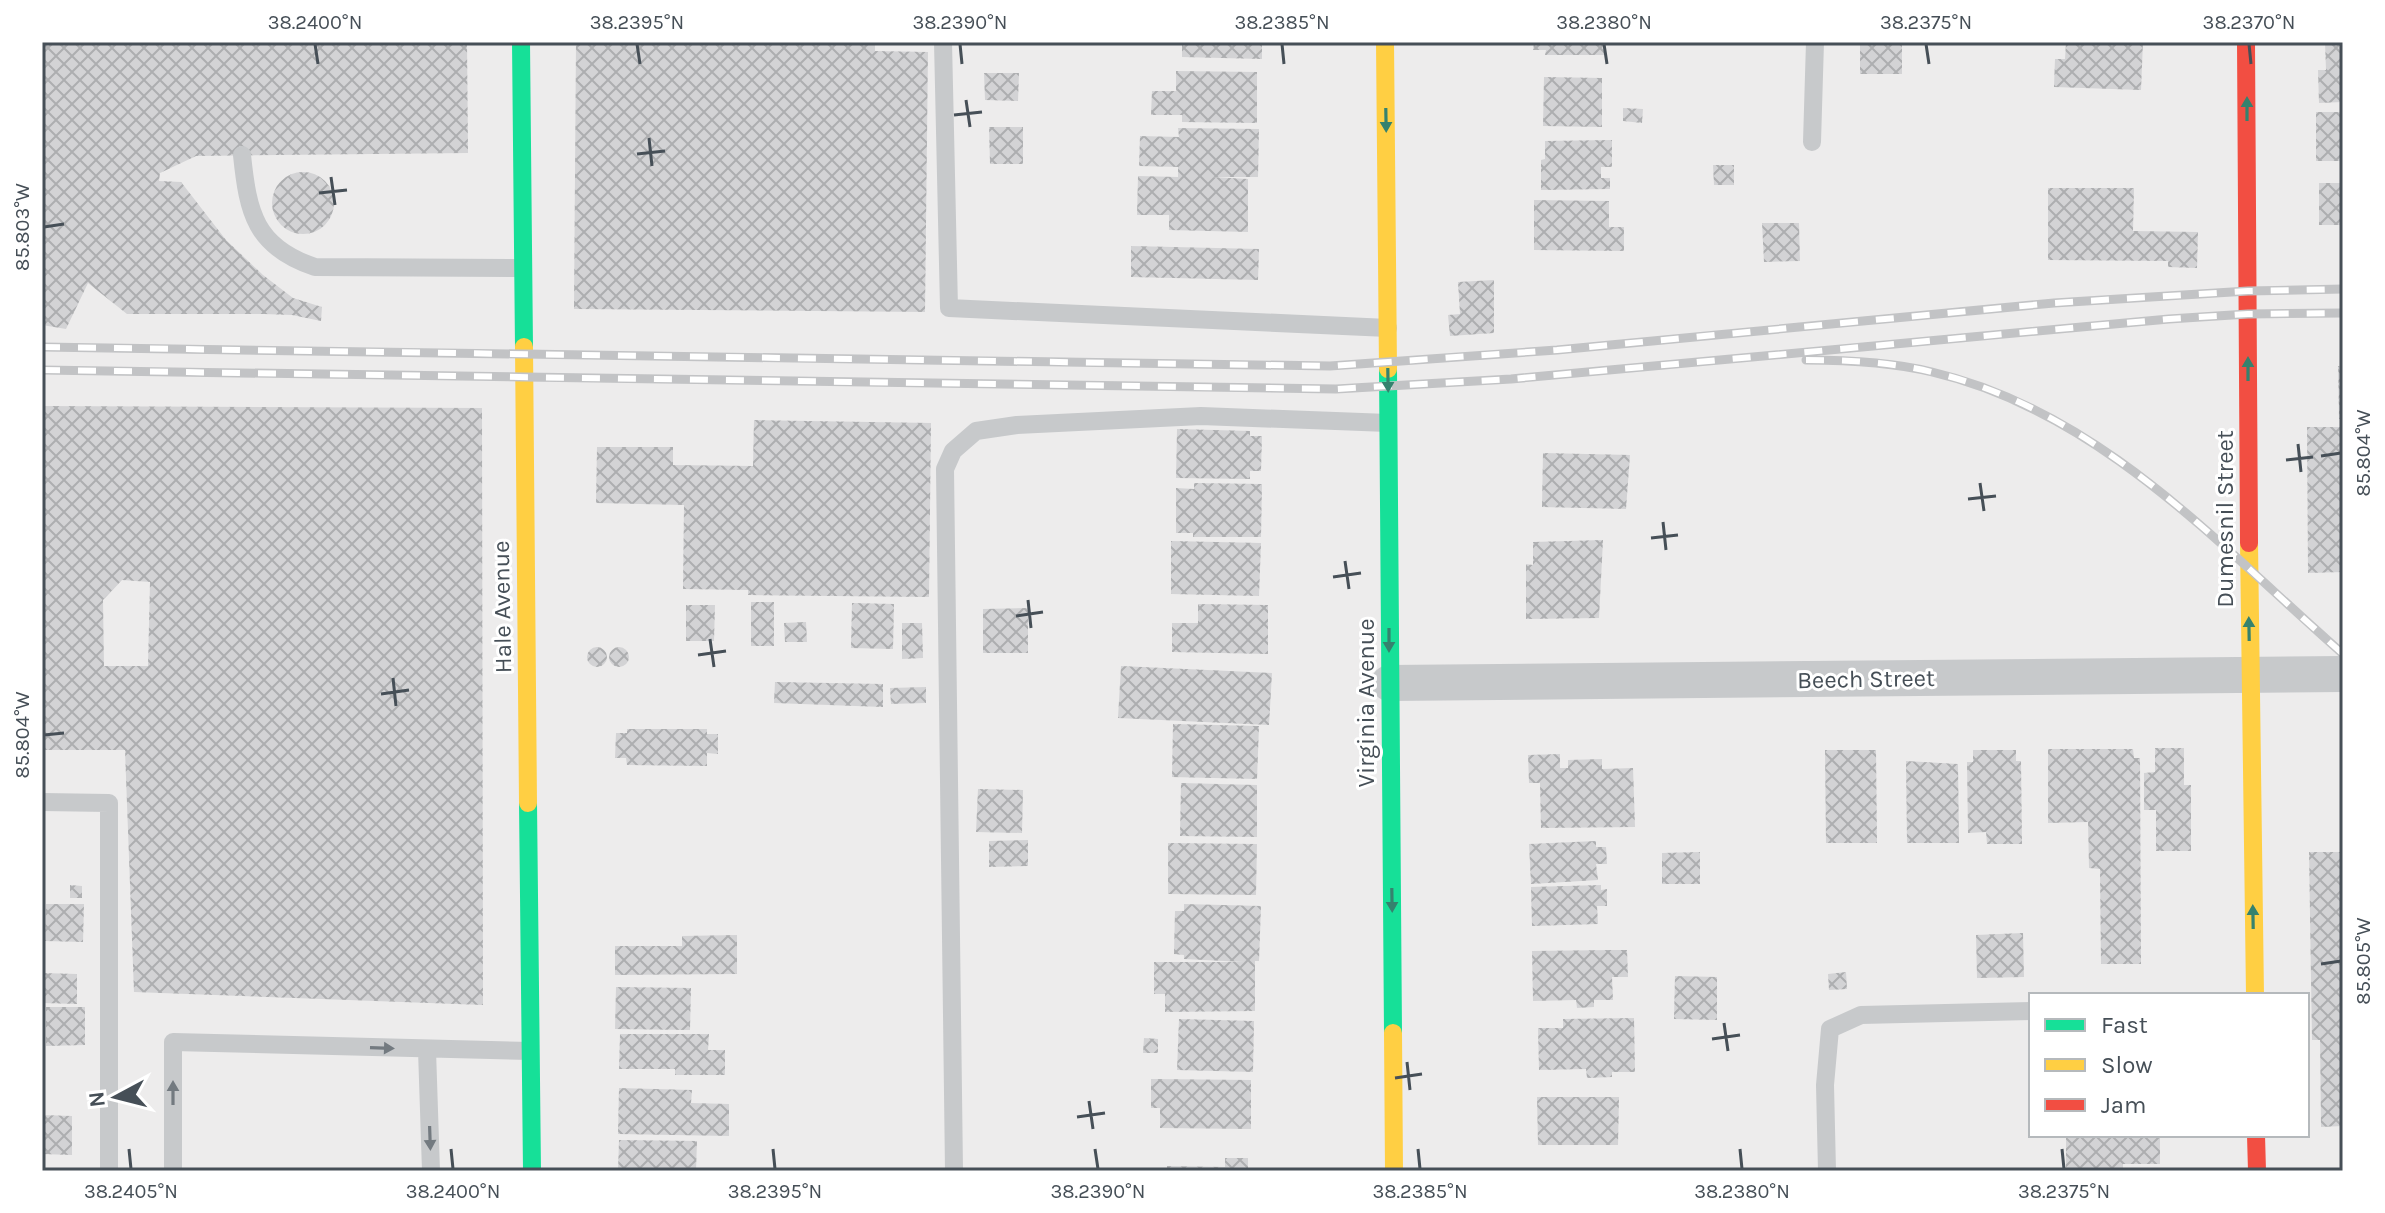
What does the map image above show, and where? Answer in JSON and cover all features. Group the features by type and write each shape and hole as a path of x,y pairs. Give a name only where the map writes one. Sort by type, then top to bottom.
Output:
{"main road":[{"name":"Hale Avenue","path":"521,42 532,1171"},
{"name":"Virginia Avenue","path":"1385,42 1394,1171"},
{"name":"Dumesnil Street","path":"2246,42 2255,993"},
{"path":"2256,1137 2257,1171"}],"street":[{"name":"Beech Street","path":"1389,683 2343,674"}],"lane":[{"path":"943,42 949,308 1388,328"},
{"path":"1812,142 1815,42"},
{"path":"242,155 246,198 255,218 270,242 291,259 315,267 523,268"},
{"path":"954,1171 945,469 953,451 976,431 1017,425 1201,416 1388,423"},
{"path":"42,802 109,803 109,1171"},
{"path":"1827,1171 1825,1085 1830,1029 1861,1015 2029,1011"},
{"path":"173,1171 173,1042 530,1051"},
{"path":"427,1050 431,1171"}],"building":[{"path":"42,42 467,42 468,153 196,156 160,173 159,181 181,182 226,240 263,275 293,298 322,307 321,321 292,315 127,314 88,283 66,329 42,325"},
{"path":"576,42 875,42 875,51 928,52 925,312 574,309"},
{"path":"1182,42 1262,42 1262,59 1182,57"},
{"path":"1534,42 1605,42 1605,55 1545,55 1546,50 1533,50"},
{"path":"1860,42 1902,42 1902,74 1860,74"},
{"path":"2066,42 2143,42 2141,90 2054,87 2055,59 2065,59"},
{"path":"2325,42 2343,42 2343,102 2319,103 2318,70 2326,70"},
{"path":"1176,71 1257,72 1257,123 1182,122 1182,115 1151,115 1152,91 1176,91"},
{"path":"984,73 1019,73 1018,101 985,100"},
{"path":"1544,77 1602,78 1602,127 1543,126"},
{"path":"1623,108 1643,109 1642,123 1623,121"},
{"path":"2316,112 2343,112 2343,161 2316,161"},
{"path":"989,127 1023,127 1023,164 990,164"},
{"path":"1178,128 1259,129 1258,177 1212,177 1248,179 1248,232 1169,230 1169,215 1137,215 1138,176 1178,177 1178,167 1139,166 1140,136 1179,137"},
{"path":"1612,140 1612,167 1601,167 1601,178 1610,178 1610,189 1541,190 1541,160 1545,159 1545,141"},
{"path":"1713,165 1734,165 1734,185 1714,185"},
{"path":"303,172 315,174 325,181 332,191 332,215 325,225 315,232 303,234 291,232 281,225 274,215 272,203 274,191 281,181 291,174"},
{"path":"2319,183 2343,183 2343,225 2319,225"},
{"path":"2048,188 2134,188 2133,231 2198,232 2197,268 2168,267 2168,261 2048,260"},
{"path":"1534,200 1609,201 1609,227 1624,227 1624,251 1534,250"},
{"path":"1762,223 1799,223 1800,261 1764,262"},
{"path":"1131,246 1259,249 1258,280 1131,277"},
{"path":"1494,280 1494,333 1450,336 1448,315 1460,314 1458,282"},
{"path":"2338,366 2343,366 2343,419 2339,419"},
{"path":"42,406 482,408 483,1005 134,992 125,750 42,750","holes":["122,580 150,582 148,666 104,666 103,600"]},
{"path":"754,420 931,423 929,597 748,595 748,590 683,589 684,505 596,503 597,447 673,447 673,465 753,466"},
{"path":"2307,427 2343,427 2343,572 2308,573"},
{"path":"1177,429 1250,431 1250,436 1262,436 1261,471 1250,471 1250,479 1176,478"},
{"path":"1543,453 1630,455 1626,509 1542,507"},
{"path":"1194,483 1262,484 1261,537 1193,537 1193,533 1176,533 1176,488 1194,489"},
{"path":"1603,540 1599,618 1526,619 1526,564 1533,565 1533,542"},
{"path":"1171,541 1261,543 1259,596 1171,594"},
{"path":"751,602 774,602 774,646 751,646"},
{"path":"852,603 894,604 893,649 851,648"},
{"path":"1198,604 1268,605 1268,654 1172,652 1172,623 1198,623"},
{"path":"686,605 715,605 714,641 686,641"},
{"path":"1028,608 1028,653 983,653 983,609"},
{"path":"806,622 807,642 785,642 784,623"},
{"path":"902,623 922,623 923,658 902,659"},
{"path":"597,647 604,650 607,657 604,664 597,667 590,664 587,657 590,650"},
{"path":"619,647 626,650 629,657 626,664 619,667 612,664 609,657 612,650"},
{"path":"1121,666 1272,673 1269,725 1118,718"},
{"path":"775,682 883,684 883,707 774,703"},
{"path":"926,687 926,703 891,704 890,688"},
{"path":"1173,724 1259,726 1257,779 1172,777"},
{"path":"627,729 707,729 707,734 718,734 718,754 707,753 707,766 627,765 626,758 615,758 616,733 627,733"},
{"path":"2155,748 2184,748 2184,785 2191,785 2191,851 2156,851 2156,810 2144,810 2144,773 2155,772"},
{"path":"2048,749 2133,749 2134,758 2140,758 2141,964 2101,964 2100,869 2089,868 2088,822 2048,823"},
{"path":"1825,750 1876,750 1877,843 1826,843"},
{"path":"1973,750 2016,750 2016,761 2021,761 2022,844 1987,844 1986,832 1968,833 1967,762 1973,762"},
{"path":"1560,754 1560,768 1568,768 1568,760 1602,759 1602,769 1633,768 1635,827 1541,828 1540,783 1529,783 1528,755"},
{"path":"1906,761 1958,764 1959,843 1907,843"},
{"path":"1181,783 1257,785 1257,837 1180,836"},
{"path":"978,789 1023,790 1022,833 976,832"},
{"path":"1028,840 1028,866 989,867 989,841"},
{"path":"1596,841 1596,847 1606,847 1607,864 1596,864 1598,880 1531,884 1529,844"},
{"path":"1168,843 1257,844 1256,895 1168,894"},
{"path":"1700,852 1700,884 1662,884 1662,853"},
{"path":"2309,852 2343,852 2343,1126 2321,1127 2320,1040 2312,1040"},
{"path":"70,885 82,886 82,898 70,898"},
{"path":"1601,885 1601,890 1607,889 1607,906 1597,906 1598,924 1532,926 1531,887"},
{"path":"46,904 84,904 83,942 45,941"},
{"path":"1184,904 1261,906 1259,961 1255,961 1255,1011 1165,1012 1165,994 1154,994 1154,962 1244,962 1184,959 1184,955 1174,954 1175,911 1184,911"},
{"path":"2023,933 2024,977 1977,978 1976,935"},
{"path":"737,935 737,974 615,975 615,946 682,946 682,936"},
{"path":"1627,950 1628,977 1612,977 1613,1000 1594,1000 1594,1007 1577,1008 1576,1000 1533,1001 1532,951"},
{"path":"1846,972 1847,989 1829,990 1828,974"},
{"path":"42,973 77,974 77,1004 42,1003"},
{"path":"1675,976 1717,977 1717,1020 1674,1019"},
{"path":"616,987 691,988 690,1030 615,1029"},
{"path":"46,1007 85,1007 85,1045 46,1046"},
{"path":"1634,1018 1635,1072 1612,1072 1612,1077 1587,1078 1586,1069 1539,1070 1538,1028 1563,1028 1563,1019"},
{"path":"1179,1019 1254,1021 1253,1072 1177,1070"},
{"path":"620,1034 709,1034 708,1050 725,1050 725,1075 675,1075 675,1069 619,1069"},
{"path":"1144,1038 1158,1039 1158,1053 1143,1053"},
{"path":"1151,1079 1251,1080 1251,1129 1160,1128 1160,1108 1151,1108"},
{"path":"619,1088 692,1090 691,1103 729,1104 729,1136 618,1134"},
{"path":"1537,1097 1619,1097 1618,1145 1538,1145"},
{"path":"42,1115 72,1116 72,1155 42,1154"},
{"path":"2066,1137 2160,1137 2160,1164 2123,1164 2123,1169 2066,1170"},
{"path":"619,1140 697,1141 696,1171 618,1171"},
{"path":"1225,1158 1248,1158 1248,1171 1167,1171 1167,1166 1225,1167"}],"railway":[{"path":"42,347 1330,366 1557,350 2054,303 2248,291 2343,289"},
{"path":"42,370 1336,389 1511,379 2169,319 2343,313"},
{"path":"1806,360 1869,362 1932,372 1993,391 2049,417 2103,450 2154,487 2343,654"}],"traffic: fast":[{"path":"521,42 524,347"},
{"path":"1388,369 1393,1033"},
{"path":"528,803 532,1171"}],"traffic: slow":[{"path":"1385,42 1388,369"},
{"path":"524,347 528,803"},
{"path":"2249,543 2255,993"},
{"path":"1393,1033 1394,1171"}],"traffic: jam":[{"path":"2246,42 2249,543"},
{"path":"2256,1137 2257,1171"}]}
